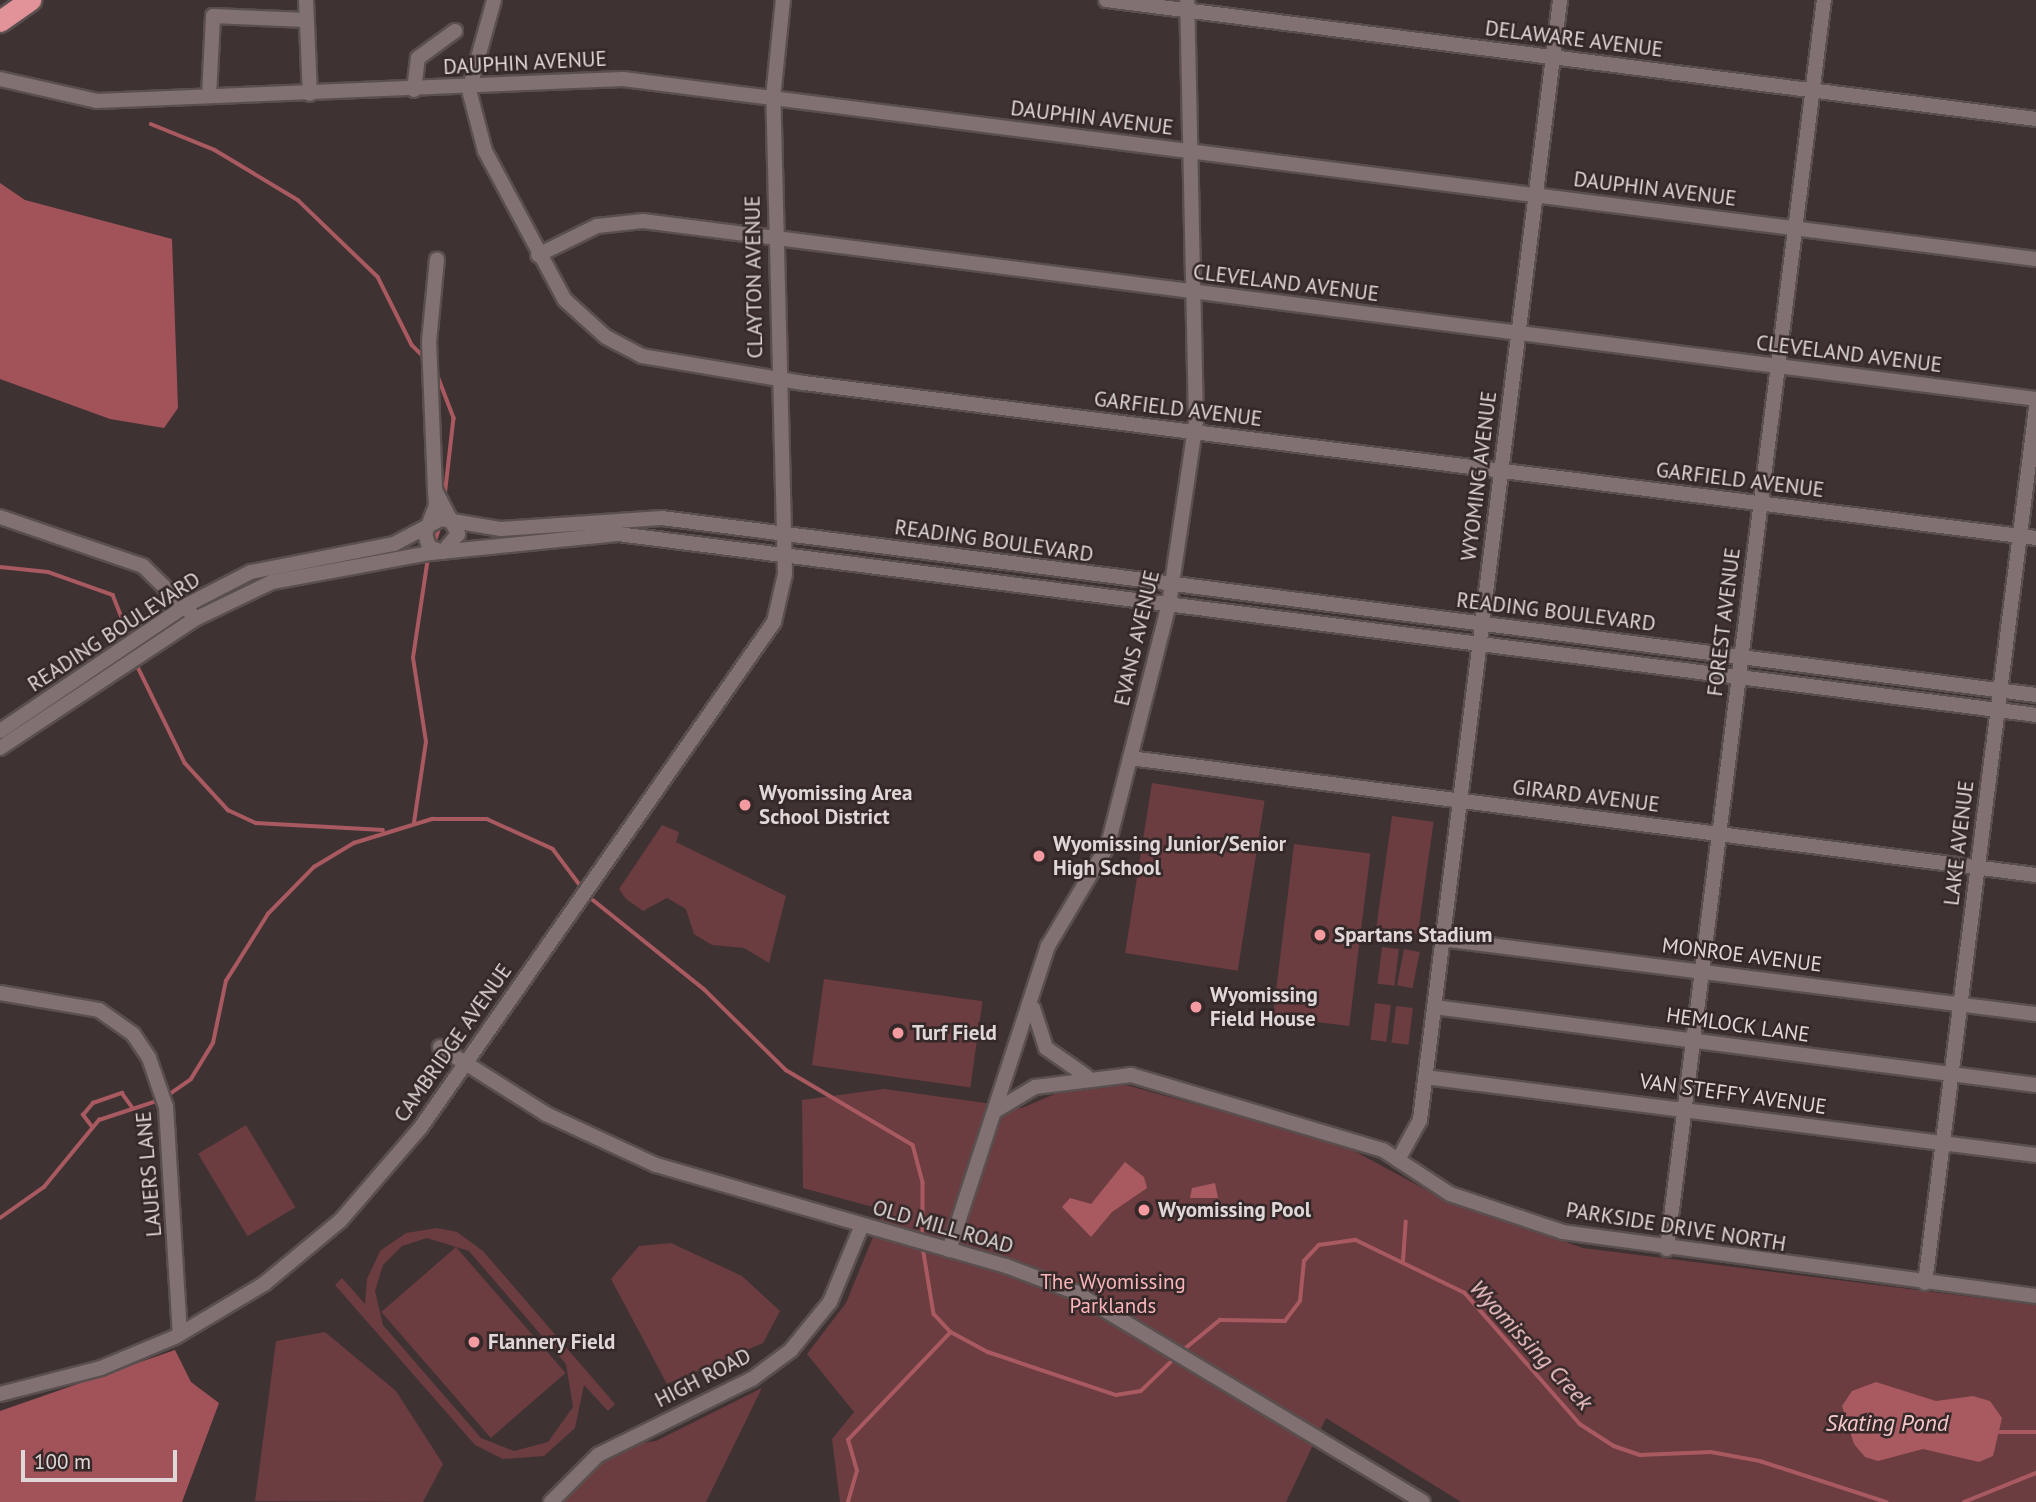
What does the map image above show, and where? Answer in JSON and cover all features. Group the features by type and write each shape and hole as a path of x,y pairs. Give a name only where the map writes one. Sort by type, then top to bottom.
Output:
{"highway":[{"path":"0,21 29,2"}],"street":[{"path":"306,0 310,94"},
{"path":"469,90 494,0"},
{"name":"CLAYTON AVENUE","path":"783,0 773,98 776,379 783,555"},
{"name":"DELAWARE AVENUE","path":"1107,0 1187,5 1553,57 2036,119"},
{"name":"WYOMING AVENUE","path":"1398,1160 1420,1120 1560,0"},
{"name":"FOREST AVENUE","path":"1667,1249 1824,0"},
{"name":"EVANS AVENUE","path":"949,1250 1054,932 1101,863 1169,604 1195,432 1195,292 1187,5"},
{"path":"209,96 213,16 306,20"},
{"path":"414,90 418,58 455,31"},
{"name":"DAUPHIN AVENUE","path":"0,79 97,101 140,97 469,90 602,79 773,98 2036,259"},
{"name":"GARFIELD AVENUE","path":"469,90 485,151 538,255 575,311 631,351 671,364 2036,538"},
{"name":"CLEVELAND AVENUE","path":"538,255 612,221 774,238 2036,399"},
{"path":"435,490 458,538 443,552 426,543 435,490 429,342 437,260"},
{"name":"LAKE AVENUE","path":"1925,1283 2036,408"},
{"name":"READING BOULEVARD","path":"0,731 185,606 251,572 394,544 430,523 449,521 501,529 624,516 781,533 1172,586 1741,655 2036,695"},
{"path":"0,517 143,566 195,619"},
{"name":"READING BOULEVARD","path":"0,748 195,619 295,576 443,552 629,534 2036,715"},
{"name":"CAMBRIDGE AVENUE","path":"0,1394 101,1368 180,1334 264,1284 326,1235 390,1168 774,622 784,590 783,555"},
{"name":"GIRARD AVENUE","path":"1130,758 2036,875"},
{"name":"MONROE AVENUE","path":"1442,939 2036,1014"},
{"name":"LAUERS LANE","path":"0,993 99,1010 133,1034 149,1058 166,1107 180,1334"},
{"name":"PARKSIDE DRIVE NORTH","path":"1032,1003 1046,1048 1064,1067 1087,1076"},
{"name":"HEMLOCK LANE","path":"1434,1007 2036,1085"},
{"name":"OLD MILL ROAD","path":"440,1047 464,1065 635,1157 1057,1284 1171,1346 1423,1502"},
{"name":"PARKSIDE DRIVE NORTH","path":"994,1112 1035,1087 1087,1076 1150,1079 1359,1141 1398,1160 1440,1190 1528,1222 1667,1249 2036,1296"},
{"name":"VAN STEFFY AVENUE","path":"1425,1077 2036,1155"},
{"name":"HIGH ROAD","path":"551,1502 598,1455 752,1379 791,1350 830,1302 862,1226"}],"green space":[{"path":"1152,783 1265,801 1238,971 1125,953"},
{"path":"1392,816 1434,822 1418,934 1376,928"},
{"path":"662,825 679,832 676,842 786,896 769,963 744,948 712,945 694,934 686,909 667,898 643,911 626,899 619,889"},
{"name":"Spartans Stadium","path":"1294,844 1370,853 1349,1026 1273,1017"},
{"path":"1382,947 1399,949 1394,986 1377,984"},
{"path":"1404,949 1420,952 1413,988 1397,985"},
{"name":"Turf Field","path":"824,979 982,1001 970,1087 812,1065"},
{"path":"1375,1003 1391,1005 1386,1042 1370,1040"},
{"path":"1396,1006 1413,1008 1408,1045 1391,1043"},
{"name":"The Wyomissing Parklands","path":"1115,1082 1343,1145 1445,1200 1583,1248 2036,1305 2036,1502 1461,1502 1326,1418 1286,1502 840,1502 832,1439 854,1412 807,1354 846,1303 884,1210 803,1188 802,1100 884,1089 1022,1108 1064,1090"},
{"path":"246,1125 295,1207 247,1236 198,1154"},
{"path":"437,1228 457,1232 483,1251 615,1404 608,1411 584,1385 575,1428 544,1456 503,1459 475,1445 335,1285 342,1278 365,1304 367,1279 380,1251 406,1233","holes":["427,1238 469,1251 566,1364 573,1407 548,1442 514,1451 481,1438 383,1325 375,1291 383,1265 402,1246"]},
{"path":"671,1243 742,1276 780,1311 763,1343 667,1384 611,1279 639,1246"},
{"name":"Flannery Field","path":"456,1247 566,1373 491,1438 381,1312"},
{"path":"325,1332 396,1391 443,1464 423,1502 255,1501 276,1341"},
{"path":"762,1388 706,1502 551,1502 611,1447 656,1441"}],"shaded area":[{"path":"0,183 25,200 172,239 178,408 164,428 110,419 0,379"},
{"path":"175,1350 191,1382 219,1403 182,1502 0,1502 0,1411"}],"water":[{"path":"1125,1162 1144,1177 1147,1188 1112,1212 1091,1237 1062,1207 1070,1198 1091,1204"},
{"path":"1215,1183 1218,1198 1190,1198 1192,1188"},
{"name":"Skating Pond","path":"1876,1382 1936,1401 1973,1396 1990,1401 2002,1418 1993,1456 1979,1462 1923,1449 1878,1461 1865,1457 1854,1444 1842,1406 1852,1391"}],"waterway":[{"path":"151,124 215,150 298,200 378,277 412,345 426,359"},
{"path":"434,366 454,418 445,497"},
{"path":"434,544 440,525"},
{"path":"414,823 426,742 413,658 428,558"},
{"path":"0,567 48,572 113,595 130,638"},
{"path":"136,663 185,763 228,810 256,823 383,830"},
{"path":"167,1096 191,1079 213,1043 226,981 268,914 314,867 354,843 432,819 487,819 553,849 583,889"},
{"path":"587,895 705,990 786,1070 913,1145 923,1183 923,1239"},
{"path":"92,1127 83,1115 93,1103 122,1093 133,1108"},
{"path":"0,1218 44,1187 99,1120 160,1100"},
{"path":"1403,1261 1406,1222"},
{"name":"Wyomissing Creek","path":"1182,1351 1220,1320 1285,1321 1300,1301 1304,1261 1319,1245 1356,1240 1465,1293 1580,1424 1614,1446 1640,1455 1711,1452 1760,1461 1886,1502"},
{"name":"Wyomissing Creek","path":"923,1247 934,1314 951,1332 988,1352 1116,1395 1141,1391 1176,1357"},
{"name":"Wyomissing Creek","path":"848,1502 857,1471 848,1440 951,1332"},
{"path":"2000,1432 2036,1432"},
{"name":"Wyomissing Creek","path":"1964,1502 2036,1473"}],"place":[{"name":"Wyomissing Area School District","path":"745,805"},
{"name":"Wyomissing Junior/Senior High School","path":"1039,856"},
{"name":"Spartans Stadium","path":"1320,935"},
{"name":"Wyomissing Field House","path":"1196,1007"},
{"name":"Turf Field","path":"898,1033"},
{"name":"Wyomissing Pool","path":"1144,1210"},
{"name":"Flannery Field","path":"474,1342"}]}
